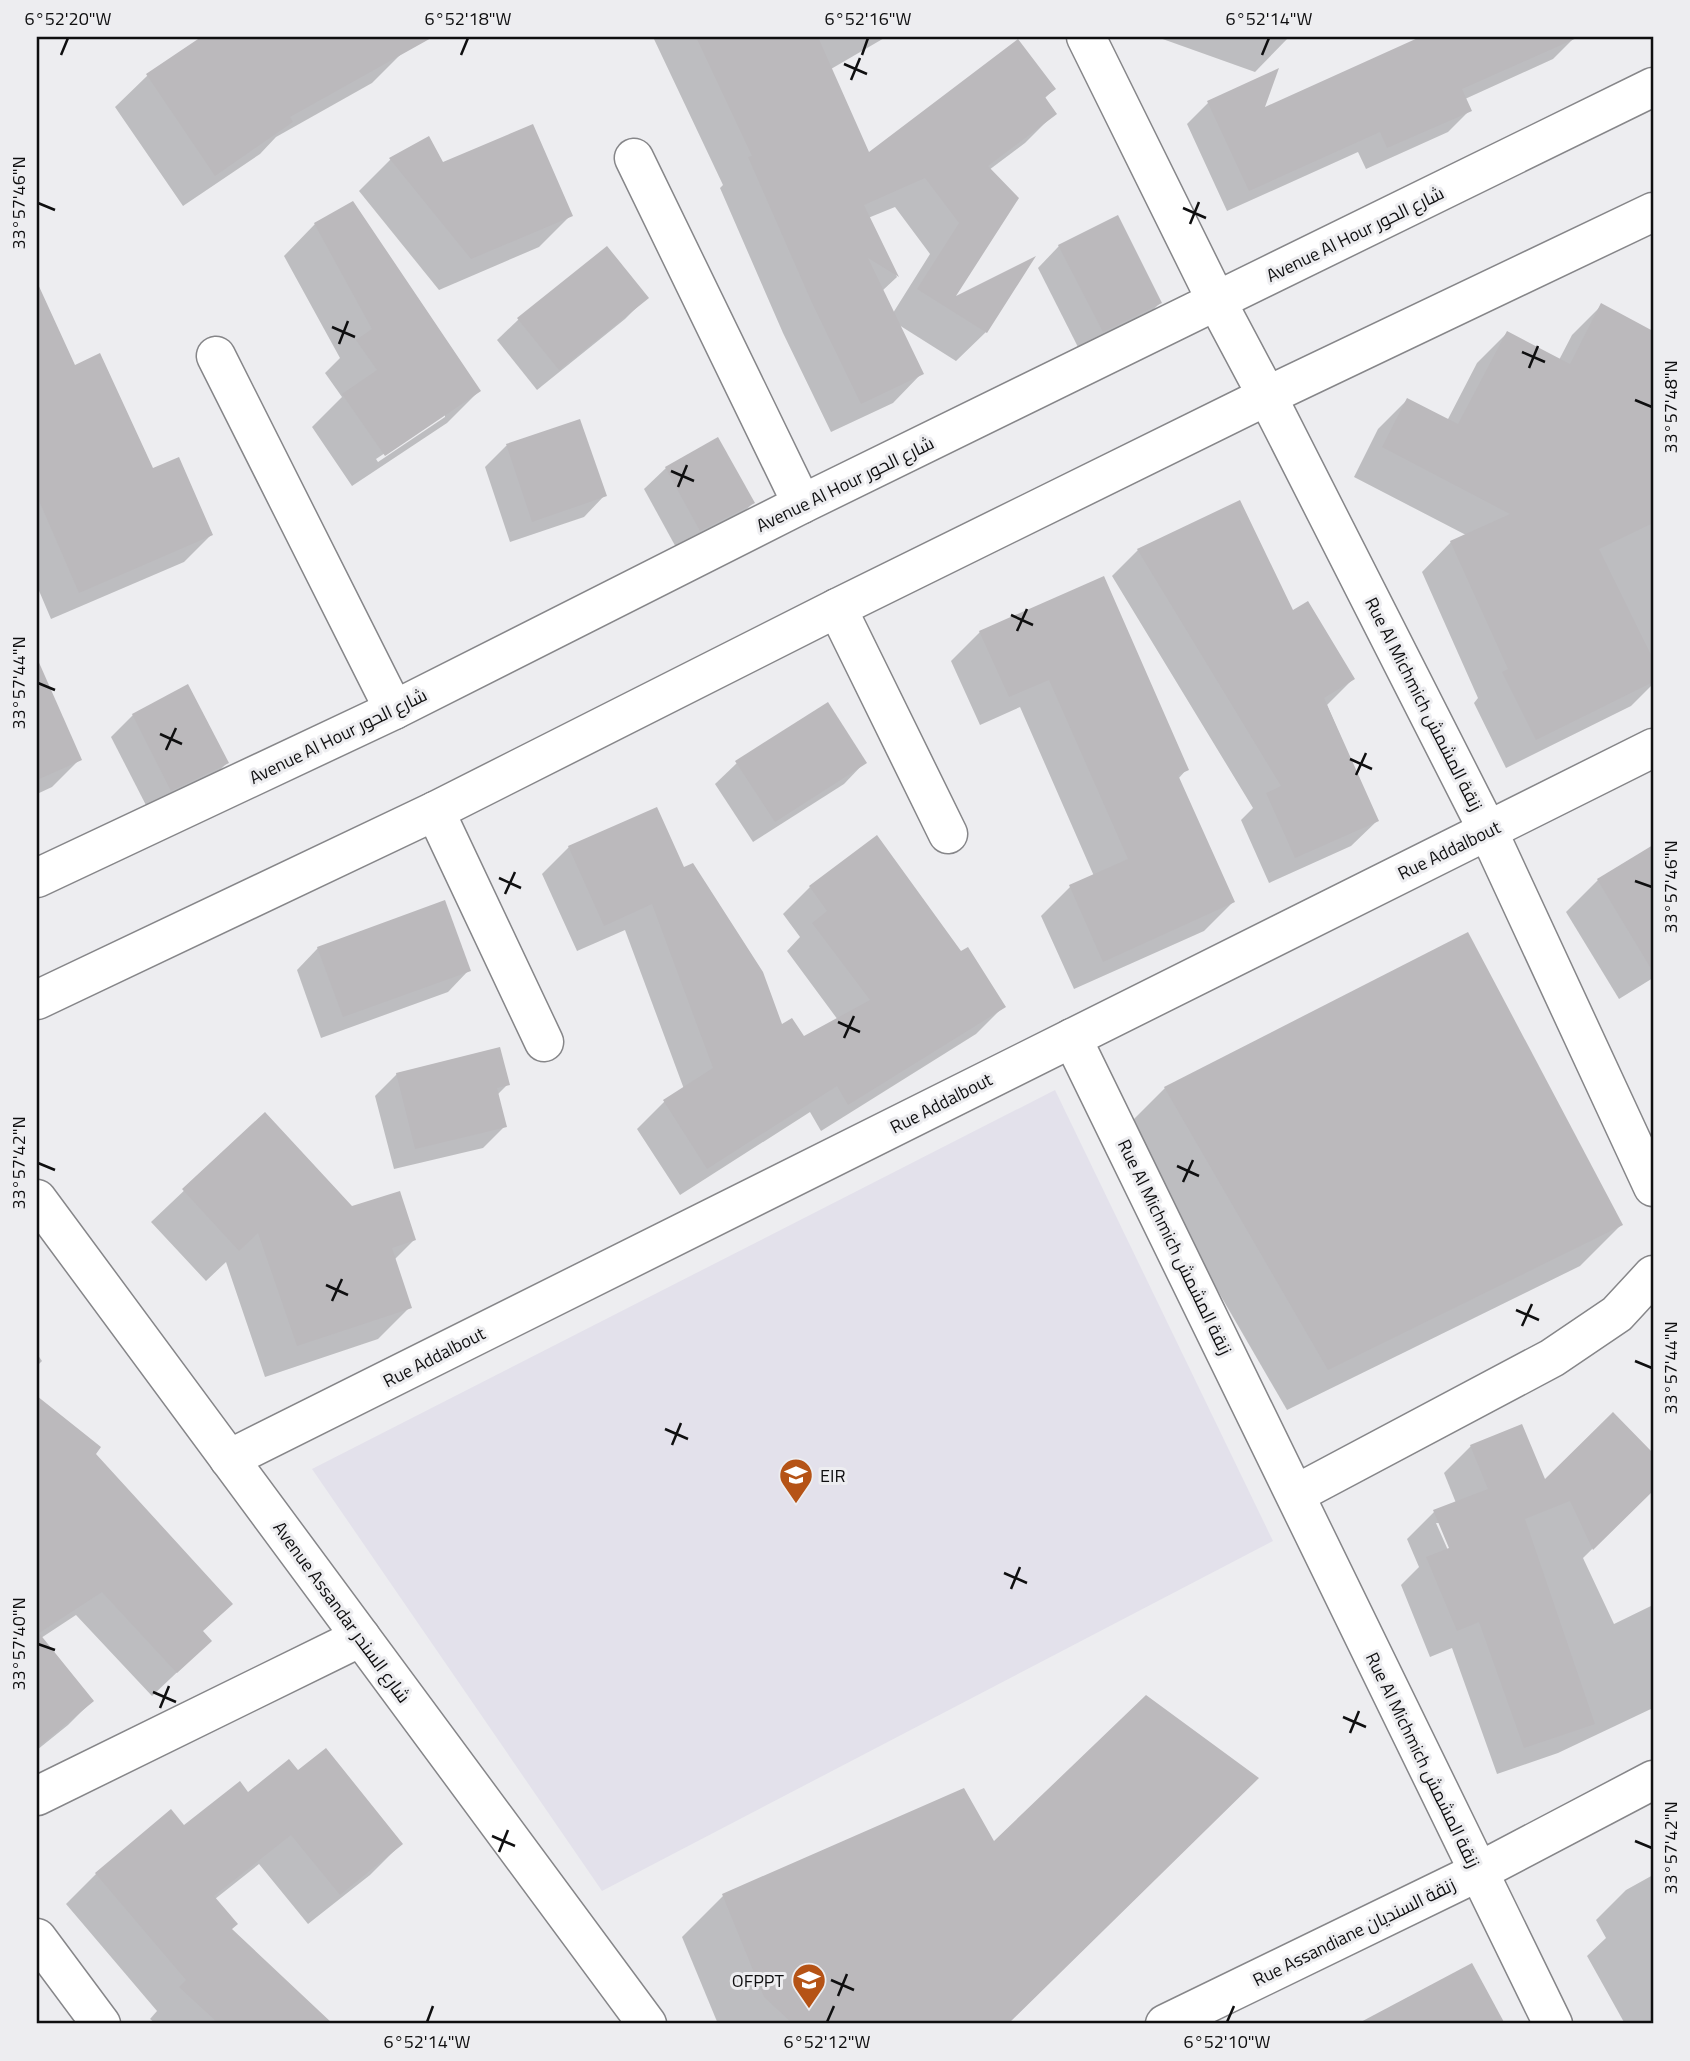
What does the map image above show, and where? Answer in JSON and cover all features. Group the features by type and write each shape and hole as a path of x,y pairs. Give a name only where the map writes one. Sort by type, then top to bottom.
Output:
{"street":[{"name":"Rue Al Michmich زنقة المشمش","path":"1086,37 1217,302 1488,831 1653,1187"},
{"name":"Avenue Al Hour شارع الحور","path":"37,878 394,710 802,504 1653,87"},
{"path":"634,158 802,504"},
{"path":"37,1000 435,811 836,608 1267,396 1651,219"},
{"path":"216,356 394,710"},
{"path":"836,608 948,834"},
{"name":"Rue Addalbout","path":"229,1459 1653,748"},
{"path":"435,811 544,1042"},
{"name":"Rue Al Michmich زنقة المشمش","path":"1072,1038 1553,2024"},
{"name":"Avenue Assandar شارع السندر","path":"37,1199 647,2024"},
{"path":"1296,1494 1552,1358 1617,1314 1653,1275"},
{"path":"37,1796 361,1637"},
{"name":"Rue Assandiane زنقة السنديان","path":"1165,2024 1478,1872 1653,1780"},
{"path":"37,1938 101,2024"}],"shaded area":[{"name":"EIR","path":"1055,1090 1273,1541 602,1891 312,1469"}],"building":[{"path":"201,37 433,37 290,117 293,122 215,176 146,74"},
{"path":"696,37 818,37 869,152 1018,39 1056,89 1045,97 1057,114 988,166 1019,198 956,296 1036,256 987,333 917,289 959,223 925,178 864,205 899,277 868,258 924,374 861,404 812,303 748,157 752,156"},
{"path":"1420,37 1579,37 1462,89 1472,111 1387,148 1380,132 1249,191 1207,101 1279,68 1265,107"},
{"path":"533,124 573,216 471,259 389,158 429,136 443,162"},
{"path":"353,201 481,391 385,456 342,394 377,370 356,340 372,329 314,223"},
{"path":"1118,215 1162,303 1103,332 1058,245"},
{"path":"607,246 649,298 559,370 517,318"},
{"path":"37,282 75,365 100,353 153,468 179,457 213,535 79,593 37,496"},
{"path":"1601,303 1653,331 1653,523 1599,549 1653,659 1653,682 1536,740 1502,672 1508,669 1450,541 1510,514 1382,447 1407,398 1458,424 1507,331 1570,364"},
{"path":"580,419 607,496 532,522 506,444"},
{"path":"718,437 755,503 700,531 665,467"},
{"path":"1240,500 1293,610 1308,601 1355,679 1324,698 1379,821 1295,858 1266,793 1281,786 1137,549"},
{"path":"1104,576 1189,770 1178,775 1235,902 1103,962 1069,885 1128,859 1049,680 1009,697 979,631"},
{"path":"37,658 82,760 37,780"},
{"path":"188,684 229,763 171,791 132,714"},
{"path":"828,702 867,763 775,822 735,761"},
{"path":"657,807 684,867 693,863 763,972 782,1024 792,1018 804,1036 870,1000 812,923 827,911 809,886 877,835 961,951 968,947 1006,1007 848,1105 837,1086 707,1169 663,1100 713,1068 652,904 604,926 568,846"},
{"path":"1653,845 1653,972 1597,879"},
{"path":"445,900 471,971 343,1017 317,947"},
{"path":"1468,932 1623,1225 1328,1370 1164,1087"},
{"path":"500,1047 510,1085 497,1088 507,1127 415,1149 396,1073"},
{"path":"265,1112 352,1206 400,1191 416,1240 392,1248 412,1308 297,1346 258,1233 239,1251 182,1189"},
{"path":"37,1396 101,1447 96,1454 233,1604 203,1631 212,1641 177,1673 102,1592 39,1633 94,1701 37,1748"},
{"path":"1613,1412 1653,1453 1653,1491 1593,1550 1570,1501 1525,1519 1595,1724 1524,1748 1479,1622 1457,1631 1426,1557 1449,1548 1433,1510 1488,1489 1470,1445 1522,1424 1545,1479"},
{"path":"1146,1695 1259,1778 1008,2024 793,2024 764,1997 722,1894 964,1788 994,1841"},
{"path":"326,1748 403,1844 340,1895 291,1835 214,1896 238,1924 232,1929 333,2024 219,2024 179,1987 186,1980 95,1873 171,1809 184,1825 240,1781 248,1792 289,1759 298,1770"},
{"path":"1472,1963 1505,2024 1357,2024"}],"place":[{"name":"EIR","path":"796,1505"},
{"name":"OFPPT","path":"809,2010"}]}
